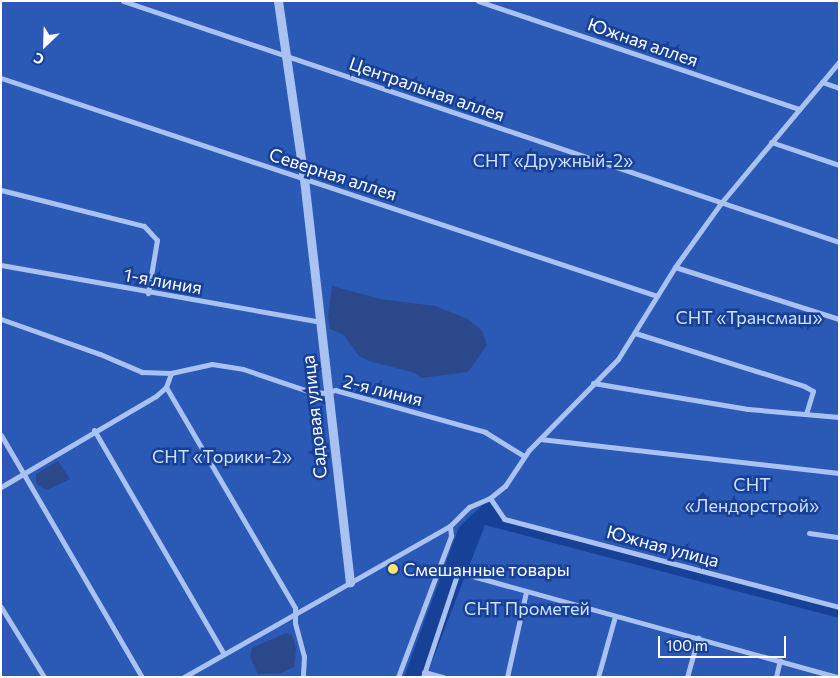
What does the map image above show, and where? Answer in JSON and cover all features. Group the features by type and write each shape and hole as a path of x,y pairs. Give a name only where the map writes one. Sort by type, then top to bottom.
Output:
{"street":[{"name":"Центральная аллея","path":"123,1 839,242"},
{"name":"Садовая улица","path":"278,1 304,179 350,582"},
{"name":"Южная аллея","path":"478,1 798,109"},
{"path":"184,677 450,526 469,507 490,498 506,486 524,456 618,359 675,267 721,203 839,62"},
{"name":"Северная аллея","path":"1,78 657,296"},
{"path":"822,82 839,88"},
{"path":"771,142 839,165"},
{"path":"1,190 144,226 157,240 148,292"},
{"name":"1-я линия","path":"1,265 321,322"},
{"path":"675,267 839,319"},
{"name":"2-я линия","path":"1,319 100,354 142,372 172,373 212,364 243,369 312,392 327,393 335,390 485,432 524,456"},
{"path":"635,333 804,386 813,391 806,414"},
{"path":"1,487 94,430 156,396 166,387 172,373"},
{"path":"593,383 748,409 839,417"},
{"path":"166,387 295,608 294,614 304,656 304,677"},
{"path":"94,430 224,654"},
{"path":"1,435 142,677"},
{"path":"540,439 839,473"},
{"name":"Южная улица","path":"490,498 504,519 839,607"},
{"path":"398,677 450,536 450,526"},
{"path":"809,533 839,537"},
{"path":"443,677 424,674 458,572 837,677"},
{"path":"507,677 526,592"},
{"path":"1,606 44,677"},
{"path":"598,677 615,616"},
{"path":"687,677 698,638"},
{"path":"776,677 780,660"}],"green space":[{"path":"1,1 839,1 839,607 504,519 490,498 459,527 404,677 1,677"},
{"name":"СНТ Прометей","path":"485,525 839,618 839,677 426,677"}],"shaded area":[{"path":"332,286 380,299 435,306 468,319 482,331 487,345 468,372 421,378 415,373 369,361 359,356 344,335 330,329 328,317"},
{"path":"58,461 70,479 47,490 42,488 36,483 36,474"},
{"path":"286,633 292,635 296,649 294,667 281,673 258,674 250,657 252,648"}],"place":[{"name":"Смешанные товары","path":"393,569"}],"park label":[{"name":"СНТ «Дружный-2»","path":"553,160"},
{"name":"СНТ «Трансмаш»","path":"749,317"},
{"name":"СНТ «Торики-2»","path":"222,456"},
{"name":"СНТ «Лендорстрой»","path":"752,495"}]}
